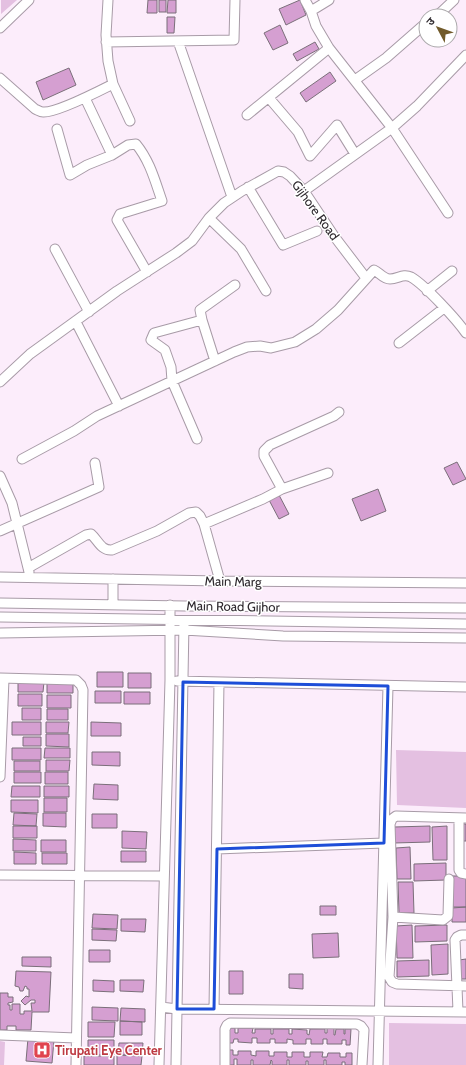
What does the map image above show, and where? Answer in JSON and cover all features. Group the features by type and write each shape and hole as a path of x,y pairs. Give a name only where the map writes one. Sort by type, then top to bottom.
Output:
{"street":[{"path":"0,28 29,0"},
{"path":"108,0 106,42 112,84 130,121"},
{"path":"106,42 234,40 235,0"},
{"path":"305,0 311,11 316,26 329,48 392,128 448,212"},
{"path":"311,11 330,0"},
{"path":"445,8 454,0"},
{"path":"355,80 386,58 418,31"},
{"path":"178,41 232,197"},
{"path":"246,115 269,98 329,48"},
{"path":"304,191 392,128 417,106 466,55"},
{"path":"0,78 35,109 42,112 48,112 85,98 112,84"},
{"path":"85,98 112,155"},
{"path":"269,98 298,132 310,156 337,125 355,154"},
{"path":"57,129 70,175 87,165 112,155 128,145 136,144 143,152 162,201 120,214 117,220 147,272"},
{"name":"Gijhore Road","path":"0,382 30,354 76,322 116,291 176,253 192,241 209,218 224,203 248,187 278,171 284,172 290,176 304,191 334,236 366,278"},
{"path":"248,187 283,245 317,231"},
{"path":"209,218 242,250 266,291"},
{"path":"55,249 89,312"},
{"path":"22,459 74,431 97,416 247,347 260,346 271,348 295,342 316,329 338,310 374,270 390,279 405,275 411,277 444,308 466,333"},
{"path":"427,291 452,272"},
{"path":"215,361 200,310 235,285"},
{"path":"399,342 444,308"},
{"path":"198,440 172,381 171,368 165,350 150,340 154,333 202,320"},
{"path":"76,322 119,406"},
{"path":"282,489 264,456 264,451 270,445 334,416 339,412"},
{"path":"0,531 99,487 95,463"},
{"path":"204,524 263,499 282,489 328,473"},
{"path":"0,476 12,503 31,578"},
{"path":"28,568 86,535 91,534 107,550 112,550 157,531 190,513 196,512 204,524 220,581"},
{"name":"Main Marg","path":"0,577 466,583"},
{"path":"113,579 114,604"},
{"name":"Main Road Gijhor","path":"0,603 466,608"},
{"path":"159,1065 170,680 170,605"},
{"path":"176,1065 184,620 186,606"},
{"name":"Main Road Gijhor","path":"0,617 466,624"},
{"path":"0,633 184,630 283,636 466,638"},
{"path":"0,776 2,679 76,680 81,685 83,690 76,1065"},
{"path":"170,680 183,682 466,688"},
{"path":"214,1009 219,682"},
{"path":"378,1065 388,686"},
{"path":"462,986 397,984 392,982 389,977 393,917 390,824 392,819 396,816 462,818 459,870 461,873 466,874"},
{"path":"217,849 384,843"},
{"path":"0,875 164,876"},
{"path":"393,917 446,919 448,916 449,879"},
{"path":"161,1007 177,1009 462,1012 462,986 456,940 457,937 466,935"},
{"path":"225,1065 225,1029 227,1025 227,1009"},
{"path":"227,1025 230,1023 357,1024 364,1030 362,1065"},
{"path":"0,1035 76,1038"},
{"path":"363,1047 378,1048"}],"highlighted area":[{"path":"183,682 388,686 384,843 217,849 214,1009 177,1009"}],"shaded area":[{"path":"1,0 17,0 1,14"},
{"path":"396,750 466,752 466,808 397,805"},
{"path":"389,1023 466,1024 466,1065 389,1065"},
{"path":"0,1041 5,1042 4,1065 0,1065"}],"building":[{"path":"148,0 157,0 157,13 147,13"},
{"path":"159,0 166,0 166,12 159,12"},
{"path":"168,0 176,0 176,13 167,13"},
{"path":"300,0 306,15 286,25 279,9"},
{"path":"167,17 175,17 174,33 167,33"},
{"path":"280,25 288,43 273,50 264,33"},
{"path":"315,42 319,49 297,61 293,54"},
{"path":"69,68 76,85 43,100 36,82"},
{"path":"330,72 336,81 306,102 300,93"},
{"path":"457,462 466,479 453,485 444,468"},
{"path":"378,489 386,511 361,521 352,499"},
{"path":"279,495 289,514 279,519 269,500"},
{"path":"97,672 123,672 123,687 97,687"},
{"path":"128,673 151,673 151,688 128,688"},
{"path":"18,682 44,682 43,692 18,692"},
{"path":"47,682 73,682 73,693 47,693"},
{"path":"95,691 121,691 121,703 95,703"},
{"path":"124,692 150,692 150,704 124,704"},
{"path":"18,694 42,694 42,706 18,706"},
{"path":"47,695 71,695 71,708 47,708"},
{"path":"22,708 41,708 41,720 22,720"},
{"path":"47,709 68,709 68,720 47,720"},
{"path":"12,722 41,722 41,735 12,735"},
{"path":"46,722 69,722 68,733 46,733"},
{"path":"91,722 121,723 121,736 91,736"},
{"path":"46,734 69,734 69,747 46,746"},
{"path":"23,737 41,737 41,746 23,746"},
{"path":"12,748 41,748 41,760 12,760"},
{"path":"45,748 70,748 70,758 44,758"},
{"path":"92,752 120,752 120,766 92,765"},
{"path":"46,760 70,760 69,771 46,771"},
{"path":"14,761 40,761 40,771 14,771"},
{"path":"14,772 41,772 41,783 14,783"},
{"path":"45,772 68,772 68,784 45,784"},
{"path":"94,784 118,785 118,800 93,799"},
{"path":"12,786 40,786 40,797 11,797"},
{"path":"44,786 69,786 69,797 44,797"},
{"path":"44,798 67,798 67,812 44,812"},
{"path":"11,800 38,800 38,813 11,812"},
{"path":"14,813 37,814 36,826 13,825"},
{"path":"43,813 66,813 66,827 43,826"},
{"path":"92,814 117,814 117,828 92,828"},
{"path":"462,824 466,824 466,841 463,841"},
{"path":"13,826 37,826 37,838 13,838"},
{"path":"430,826 430,842 394,843 394,827"},
{"path":"447,826 447,860 433,860 432,827"},
{"path":"122,831 147,832 146,849 122,848"},
{"path":"13,839 36,840 36,851 13,851"},
{"path":"41,840 66,840 66,852 41,852"},
{"path":"410,847 411,879 397,879 396,848"},
{"path":"121,851 146,851 146,862 121,862"},
{"path":"14,852 36,853 36,864 14,864"},
{"path":"42,853 67,853 67,864 42,864"},
{"path":"446,863 446,880 414,881 414,864"},
{"path":"452,876 466,876 466,907 453,907"},
{"path":"398,882 413,882 414,913 399,913"},
{"path":"320,906 336,906 336,915 320,915"},
{"path":"466,907 466,922 452,922 452,908"},
{"path":"93,914 118,915 117,929 92,928"},
{"path":"121,919 146,919 145,932 121,931"},
{"path":"412,925 413,958 397,958 396,926"},
{"path":"447,925 447,941 415,942 415,926"},
{"path":"92,929 117,930 116,941 92,940"},
{"path":"338,933 339,957 313,958 312,934"},
{"path":"448,944 448,974 432,975 431,945"},
{"path":"89,950 110,950 110,962 89,962"},
{"path":"22,957 51,957 51,967 22,966"},
{"path":"466,959 466,979 460,979 459,960"},
{"path":"429,960 429,976 397,977 397,961"},
{"path":"16,971 51,972 49,1012 32,1012 31,1030 16,1030 16,1026 7,1026 7,1030 0,1030 0,993 8,993 8,997 13,997 13,1002 8,1003 8,1005 10,1005 10,1010 12,1010 12,1004 20,1004 20,1014 24,1014 24,1011 32,1011 31,1003 35,1003 35,1000 31,1000 25,1005 21,1001 26,996 29,997 29,989 25,986 23,991 20,991 19,987 15,986"},
{"path":"229,971 243,971 243,994 229,994"},
{"path":"289,974 303,974 303,989 289,988"},
{"path":"93,980 114,981 114,992 93,991"},
{"path":"120,980 144,980 143,992 120,991"},
{"path":"92,1007 118,1008 118,1021 92,1020"},
{"path":"121,1008 145,1009 145,1022 120,1021"},
{"path":"120,1021 142,1022 142,1035 120,1035"},
{"path":"88,1022 115,1022 114,1037 88,1037"},
{"path":"327,1027 334,1028 334,1035 336,1029 344,1029 345,1034 345,1029 351,1029 350,1045 346,1045 346,1040 342,1040 342,1044 327,1044 327,1039 323,1039 323,1044 311,1044 311,1039 306,1039 306,1044 293,1044 293,1040 287,1039 287,1043 275,1043 275,1039 270,1039 270,1043 257,1043 257,1038 252,1038 252,1043 238,1042 238,1039 234,1039 233,1043 228,1043 228,1028 235,1028 235,1033 238,1033 238,1028 253,1028 252,1033 255,1033 255,1029 271,1029 271,1034 273,1034 273,1029 289,1029 289,1034 292,1034 292,1029 307,1030 307,1034 309,1035 310,1029 325,1029 325,1033 327,1033"},
{"path":"28,1038 54,1040 52,1063 26,1061"},
{"path":"88,1040 114,1040 114,1055 88,1055"},
{"path":"119,1043 143,1043 142,1055 118,1055"},
{"path":"228,1050 233,1050 233,1055 238,1055 238,1051 251,1051 251,1055 256,1056 256,1051 269,1051 269,1056 274,1056 274,1052 287,1052 287,1057 292,1057 292,1052 304,1052 304,1057 310,1057 310,1052 323,1052 322,1057 327,1057 328,1053 340,1053 340,1057 346,1057 346,1053 352,1053 352,1065 345,1065 345,1062 342,1062 342,1065 326,1065 326,1060 324,1060 324,1065 308,1065 308,1061 306,1061 306,1065 289,1065 289,1060 287,1060 287,1065 272,1065 271,1060 270,1065 253,1065 253,1060 251,1060 251,1065 237,1065 237,1059 234,1059 234,1065 227,1065"},
{"path":"117,1055 142,1056 141,1065 117,1065"},
{"path":"84,1056 114,1056 114,1065 84,1065"}],"place":[{"name":"Tirupati Eye Center","path":"42,1050"}]}
